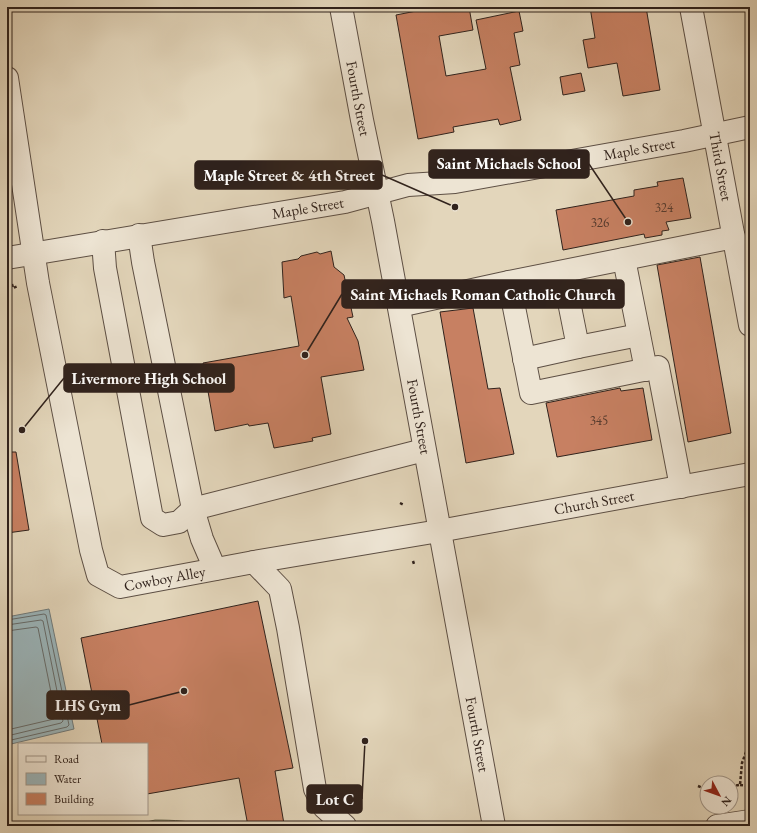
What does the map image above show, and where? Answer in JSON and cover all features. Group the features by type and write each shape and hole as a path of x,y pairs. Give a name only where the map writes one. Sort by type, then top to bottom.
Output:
{"street":[{"name":"Fourth Street","path":"341,7 399,306 424,450 494,826"},
{"name":"Third Street","path":"691,7 750,326"},
{"name":"Cowboy Alley","path":"7,78 33,253 89,542 98,575 120,587 254,562 439,531"},
{"name":"Maple Street","path":"7,258 345,202 408,185 455,182 684,142 750,127"},
{"path":"139,235 143,262 193,509 202,540 215,569"},
{"path":"399,306 509,282 734,237"},
{"path":"103,241 105,268 152,518 163,525 179,522 193,509 424,450"},
{"path":"624,259 646,370"},
{"path":"563,272 578,347"},
{"path":"509,282 531,393 658,367 681,487"},
{"path":"524,359 639,335"},
{"name":"Church Street","path":"439,531 750,474"},
{"path":"254,562 280,590 288,628 315,789 324,807 345,826"},
{"path":"717,826 750,821"}],"path":[{"path":"12,284 14,288"},
{"path":"400,503 404,506"},
{"path":"750,741 742,763 740,785 750,786"}],"green space":[{"path":"155,820 182,821 209,826 130,826"}],"water":[{"path":"49,609 74,729 7,745 7,617"}],"building":[{"path":"437,7 469,7 473,30 439,36 446,76 486,69 476,20 519,11 523,31 514,33 520,65 510,67 521,120 500,125 498,119 453,127 454,132 418,139 396,15"},
{"path":"590,7 646,7 660,90 623,96 617,63 588,68 583,40 595,38"},
{"path":"581,73 585,91 563,95 560,77"},
{"path":"683,178 691,218 666,222 669,230 662,231 662,235 645,238 644,234 563,250 556,210 634,196 634,190 658,186 657,182"},
{"path":"331,251 334,267 344,275 353,317 347,318 358,341 364,370 321,377 331,434 312,438 313,441 274,448 268,423 249,426 248,424 215,431 203,363 299,346 291,296 284,298 282,262 298,259 301,256 317,252 320,254"},
{"path":"700,257 731,433 688,442 657,265"},
{"path":"473,308 488,389 500,388 514,454 466,463 440,312"},
{"path":"620,388 621,391 643,388 652,440 557,457 546,403"},
{"path":"7,452 16,452 29,530 7,533"},
{"path":"258,601 293,768 275,771 284,824 271,826 248,826 239,778 148,794 148,743 102,743 81,638"}],"place":[{"name":"Maple Street & 4th Street","path":"455,207"},
{"name":"Saint Michaels School","path":"628,222"},
{"name":"Saint Michaels Roman Catholic Church","path":"305,355"},
{"name":"Livermore High School","path":"22,430"},
{"name":"LHS Gym","path":"184,691"},
{"name":"Lot C","path":"365,741"}]}
